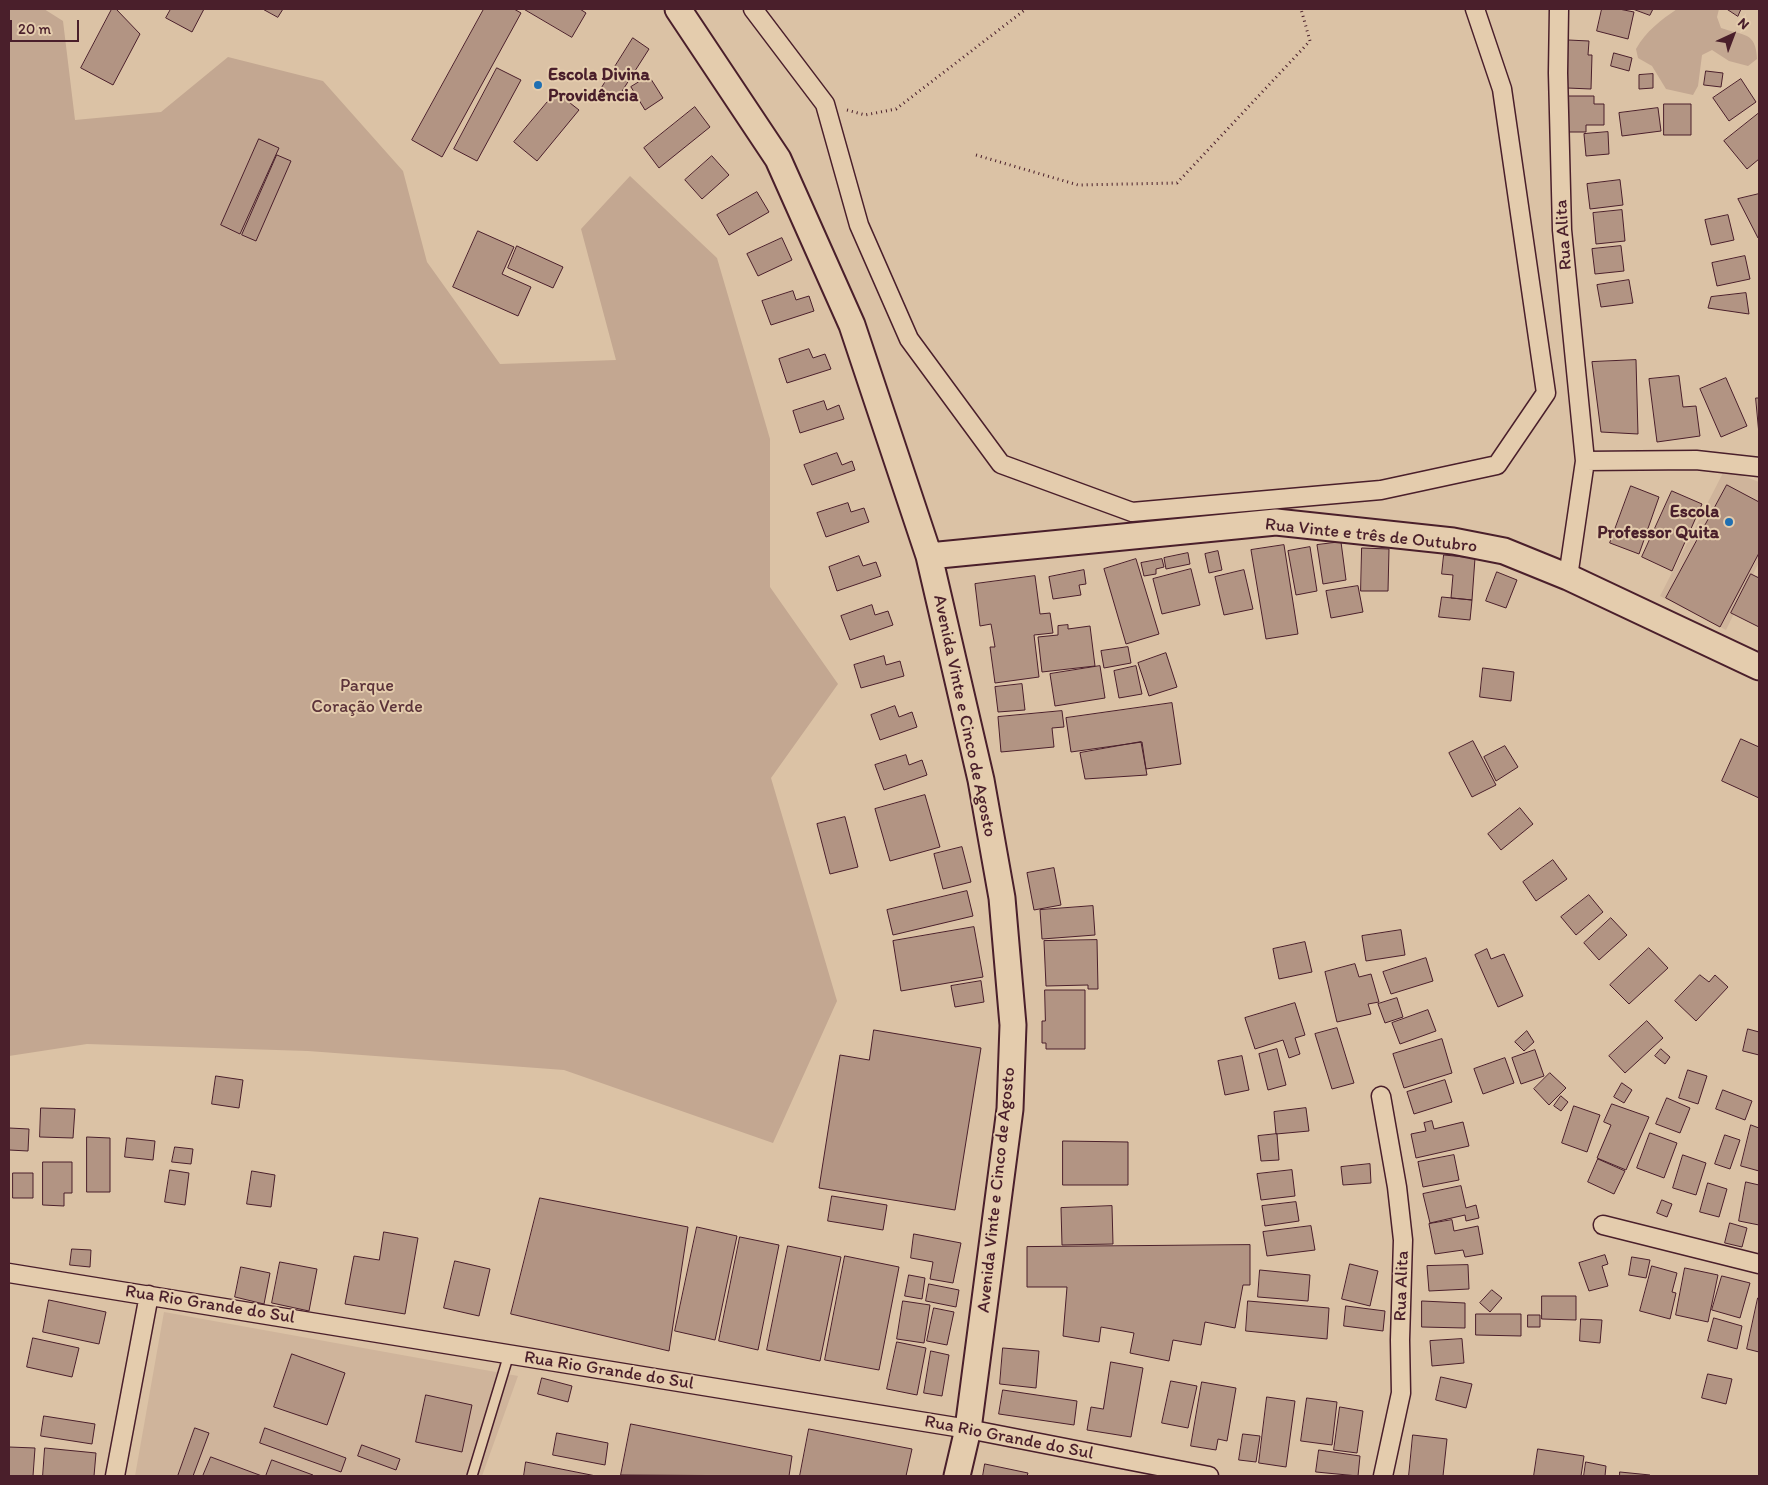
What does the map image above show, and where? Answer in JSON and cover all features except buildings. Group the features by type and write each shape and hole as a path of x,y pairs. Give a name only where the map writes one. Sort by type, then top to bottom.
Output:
{"main road":[{"name":"Avenida Vinte e Cinco de Agosto","path":"678,9 778,159 852,325 929,556 981,780 1002,898 1013,1025 1010,1109 968,1429 957,1476"},
{"name":"Rua Vinte e três de Outubro","path":"929,556 1276,522 1453,541 1504,551 1568,576 1759,667"}],"street":[{"path":"752,9 824,104 859,225 909,340 1001,464 1132,512 1381,490 1497,465 1546,393 1502,89 1476,9"},
{"name":"Rua Alita","path":"1559,9 1558,73 1562,230 1585,461 1568,576"},
{"path":"1585,461 1696,460 1759,467"},
{"name":"Rua Alita","path":"1381,1096 1404,1240 1400,1340 1401,1393 1383,1476"},
{"path":"1603,1226 1759,1264"},
{"name":"Rua Rio Grande do Sul","path":"9,1273 968,1429 1208,1476"},
{"path":"115,1476 149,1295"}],"lane":[{"path":"472,1476 509,1354"}],"path":[{"path":"824,104 865,115 896,110 1026,9"},
{"path":"976,155 1078,185 1177,183 1310,41 1301,9"}],"shaded area":[{"name":"Escola Professor Quita","path":"1725,469 1759,482 1759,562 1726,630 1660,596"},
{"path":"164,1312 518,1376 482,1476 135,1476"}],"green space":[{"name":"Parque Coração Verde","path":"9,9 44,9 63,21 75,120 161,112 228,57 323,81 403,171 427,262 500,364 616,360 581,229 630,176 717,258 770,439 770,587 838,684 771,778 837,1001 773,1143 564,1070 308,1051 87,1044 9,1056"},
{"path":"1677,9 1719,9 1717,17 1721,28 1742,34 1751,39 1754,43 1757,59 1748,66 1729,61 1712,50 1702,55 1698,86 1693,95 1666,89 1652,66 1638,58 1636,49 1649,31"}],"place":[{"name":"Escola Divina Providência","path":"538,85"},
{"name":"Escola Professor Quita","path":"1729,522"}]}
